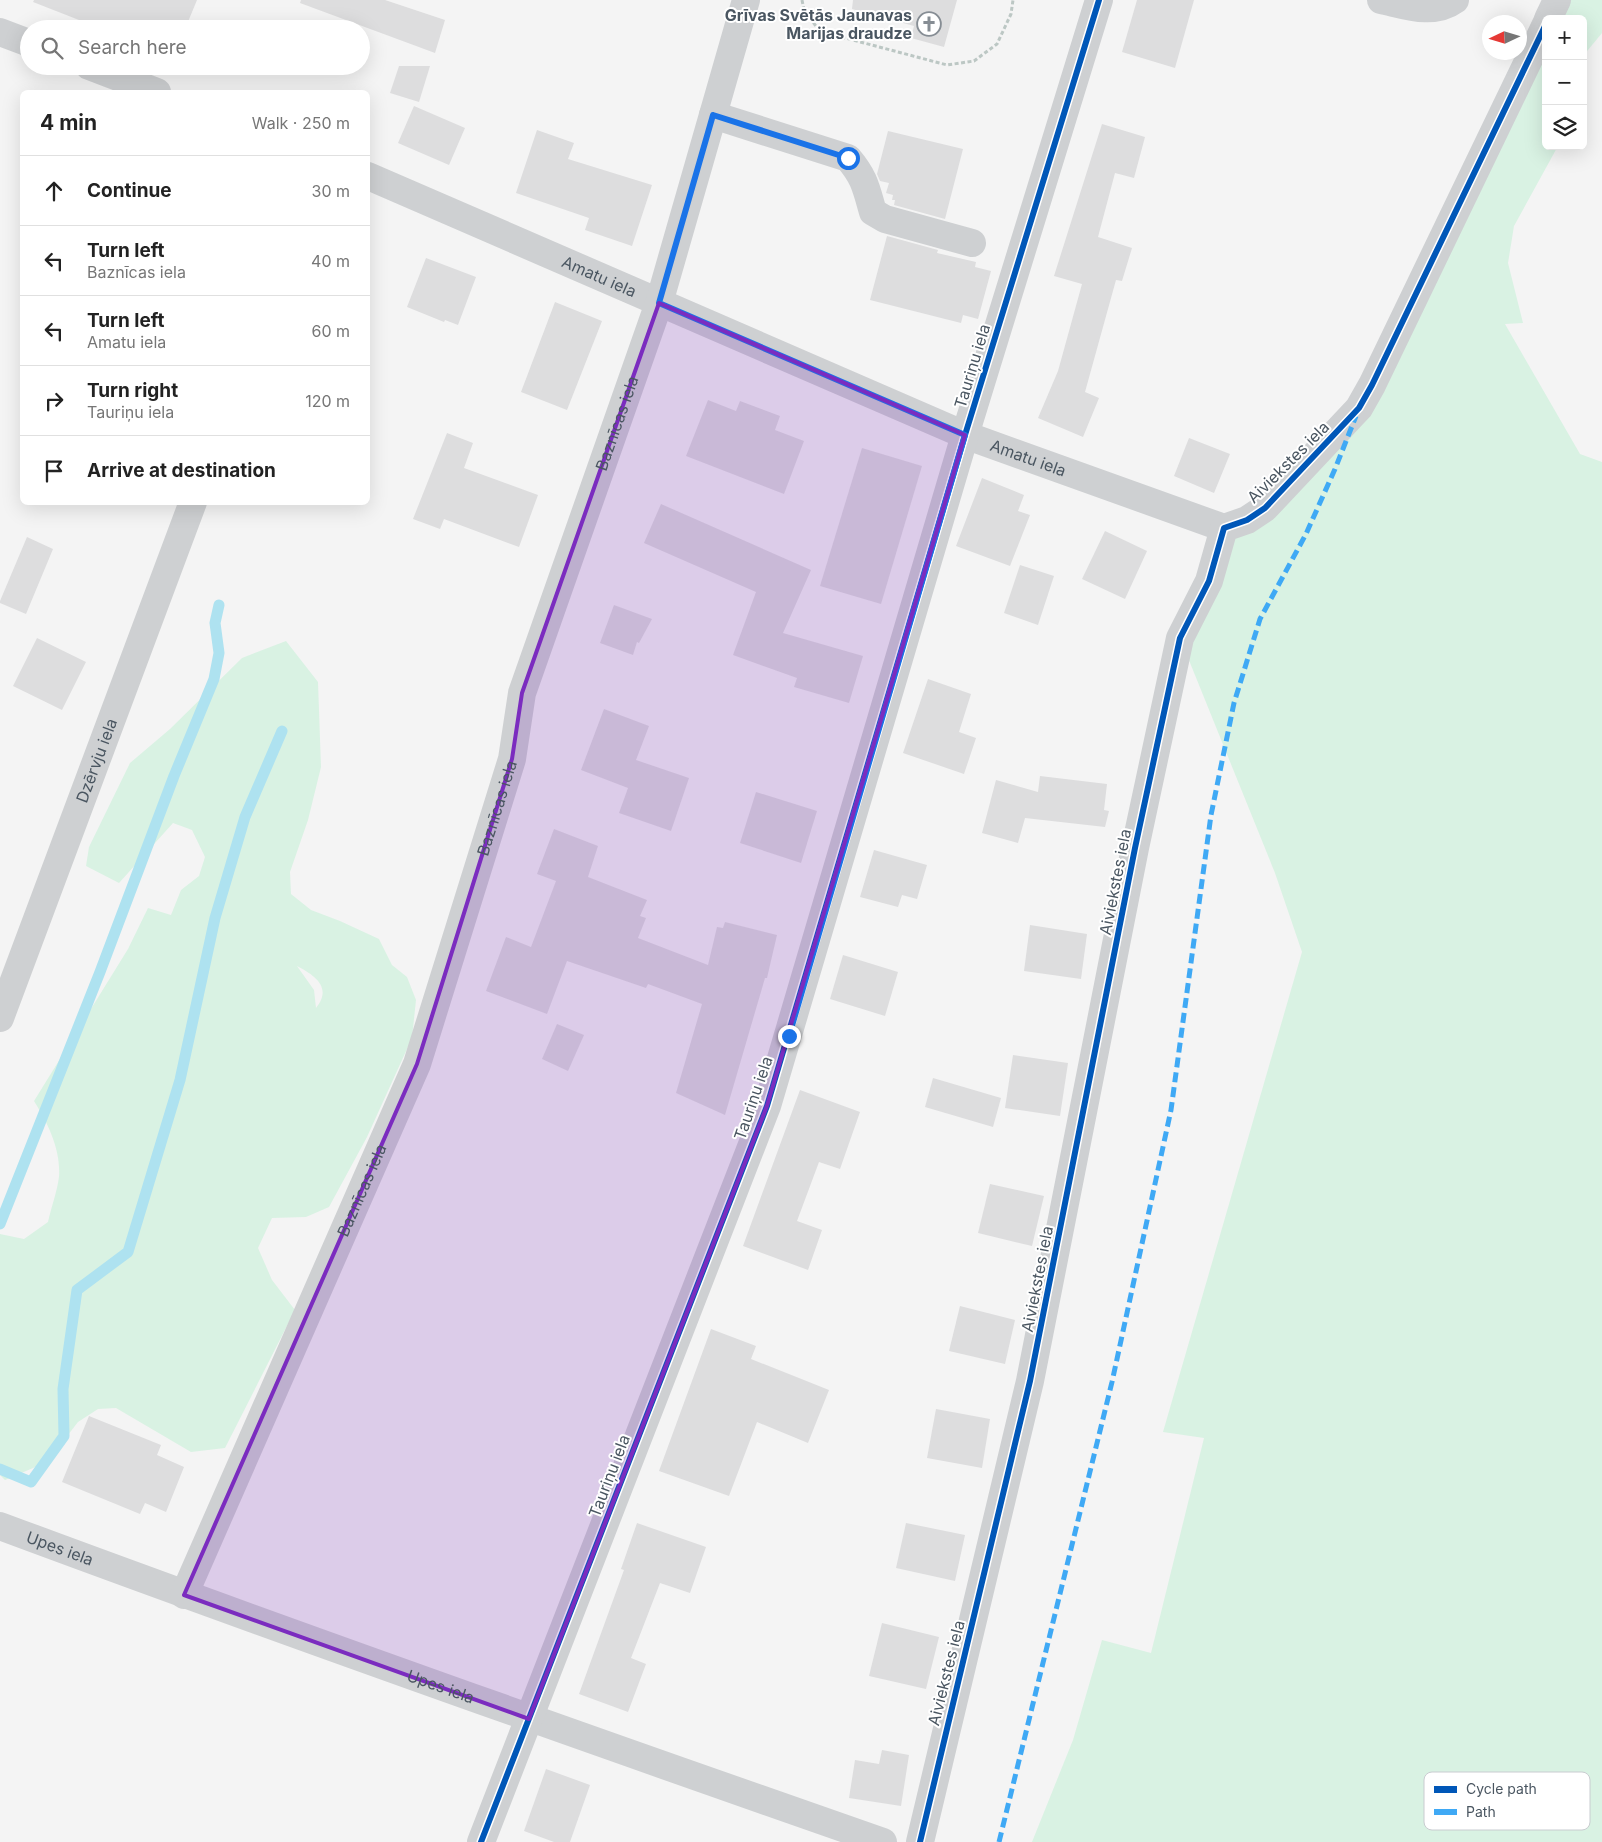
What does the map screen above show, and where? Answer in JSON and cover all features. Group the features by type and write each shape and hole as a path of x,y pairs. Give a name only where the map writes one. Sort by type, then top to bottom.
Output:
{"street":[{"name":"Baznīcas iela","path":"184,1594 417,1064 512,759 522,693 659,303 746,0"},
{"name":"Tauriņu iela","path":"481,1842 767,1106 965,435 1099,0"},
{"path":"1381,0 1426,9 1442,8 1455,0"},
{"path":"1550,15 1557,0"},
{"path":"0,32 20,40"},
{"name":"Aiviekstes iela","path":"920,1842 1030,1382 1135,848 1180,638 1209,581 1224,528 1247,520 1265,508 1359,408 1372,385 1542,32"},
{"path":"113,75 152,90"},
{"path":"713,115 848,158 859,171 867,186 873,212 885,219 972,244"},
{"name":"Amatu iela","path":"370,177 965,435 1224,528"},
{"name":"Dzērvju iela","path":"0,1018 191,505"},
{"name":"Upes iela","path":"0,1526 529,1719 884,1842"}],"path":[{"path":"802,0 804,10 818,29 947,65 974,61 997,44 1011,14 1013,0"}],"highlighted area":[{"path":"659,303 965,435 767,1106 529,1719 184,1595 417,1064 512,759 522,693"}],"green space":[{"path":"1557,0 1602,0 1602,33 1587,51 1587,15 1550,15"},
{"path":"1542,32 1542,150 1556,150 1514,226 1508,263 1523,323 1505,324 1580,454 1602,462 1602,1842 1032,1842 1073,1740 1102,1640 1151,1653 1204,1438 1163,1432 1302,952 1275,873 1180,638 1224,528 1359,407"},
{"path":"286,641 318,682 321,767 308,820 290,872 291,894 311,910 379,939 392,965 407,977 416,1000 412,1038 367,1137 329,1207 306,1217 272,1218 258,1248 272,1280 295,1310 225,1448 191,1452 116,1408 98,1409 78,1422 47,1462 5,1480 0,1475 0,1234 24,1239 48,1222 59,1177 56,1147 44,1118 34,1101 128,949 148,908 171,915 181,890 199,876 205,857 192,830 173,823 119,883 86,866 89,847 130,763 170,729 242,658","holes":["297,966 310,973 322,988 321,1001 316,1008 314,990"]}],"building":[{"path":"34,0 197,0 189,20 79,20 33,2"},
{"path":"301,0 385,0 445,20 435,53 370,29 370,20 346,20 300,3"},
{"name":"Grīvas Svētās Jaunavas Marijas draudze","path":"853,0 957,0 944,47 911,38 914,26 852,9"},
{"path":"1137,0 1194,0 1175,68 1122,52"},
{"path":"399,66 430,66 419,102 390,93"},
{"path":"414,106 465,128 449,165 398,143"},
{"path":"1102,124 1145,137 1134,178 1115,173 1098,237 1132,248 1122,281 1116,280 1085,392 1099,398 1083,437 1038,418 1058,371 1082,284 1054,276"},
{"path":"537,130 574,143 568,159 652,185 632,246 585,230 589,218 516,193"},
{"path":"888,131 963,149 945,219 894,205 893,195 886,193 889,183 880,181 877,174"},
{"path":"887,236 938,250 937,253 976,262 975,267 991,271 978,319 963,315 961,323 870,300"},
{"path":"426,258 476,277 458,325 445,320 444,322 407,307"},
{"path":"555,302 602,321 567,410 521,392"},
{"path":"708,400 736,411 740,401 780,416 775,430 804,441 784,494 686,456"},
{"path":"447,433 473,443 464,468 538,495 519,547 444,519 440,529 413,519"},
{"path":"1189,438 1230,454 1214,493 1174,476"},
{"path":"862,448 922,466 881,604 820,586"},
{"path":"982,478 1024,495 1018,511 1030,515 1010,566 956,546"},
{"path":"661,504 811,570 783,633 863,656 849,703 794,687 797,678 733,655 756,592 644,543"},
{"path":"1105,531 1147,551 1125,599 1082,579"},
{"path":"27,537 53,549 26,614 0,603 0,601"},
{"path":"1020,565 1054,576 1038,625 1004,613"},
{"path":"614,605 652,619 639,643 637,642 633,655 600,643"},
{"path":"37,638 86,662 62,710 13,686"},
{"path":"928,679 971,694 959,732 976,738 964,774 903,753"},
{"path":"604,709 649,726 636,760 689,778 671,831 619,813 628,788 581,770"},
{"path":"1040,776 1107,784 1104,810 1109,811 1105,827 1025,818 1018,843 982,833 996,780 1038,792"},
{"path":"756,792 817,811 801,863 740,843"},
{"path":"554,829 598,846 588,877 647,900 640,916 646,918 638,938 708,965 717,927 723,928 725,922 777,935 767,978 765,978 725,1115 676,1093 702,1004 648,984 646,988 567,961 547,1014 486,991 506,937 531,947 556,881 537,874"},
{"path":"874,850 927,865 917,899 902,895 898,907 860,897"},
{"path":"1030,925 1087,934 1081,979 1024,971"},
{"path":"843,955 898,972 885,1016 830,999"},
{"path":"557,1024 584,1035 568,1071 542,1059"},
{"path":"1013,1055 1068,1063 1060,1116 1005,1108"},
{"path":"933,1078 1001,1098 993,1127 925,1107"},
{"path":"800,1090 860,1112 840,1169 819,1162 797,1221 822,1230 808,1270 743,1246"},
{"path":"990,1184 1044,1196 1032,1246 978,1233"},
{"path":"960,1306 1015,1320 1005,1364 949,1351"},
{"path":"711,1329 756,1346 751,1359 829,1390 808,1443 757,1422 729,1496 659,1471"},
{"path":"936,1409 990,1419 982,1468 927,1458"},
{"path":"89,1416 161,1445 157,1455 184,1467 166,1512 145,1503 140,1514 62,1482"},
{"path":"637,1523 706,1547 690,1593 660,1583 631,1658 646,1664 628,1712 579,1694 624,1570 621,1569"},
{"path":"906,1523 965,1535 955,1581 896,1568"},
{"path":"882,1623 939,1637 926,1689 869,1676"},
{"path":"882,1750 909,1755 901,1806 849,1798 855,1760 879,1764"},
{"path":"546,1769 590,1785 570,1842 554,1842 524,1831"}],"waterway":[{"path":"0,1224 100,972 174,776 214,679 219,653 215,623 219,605"},
{"path":"0,1469 31,1482 64,1436 63,1389 77,1290 128,1252 180,1080 215,918 245,817 282,731"}],"marked path":[{"path":"999,1842 1112,1382 1171,1110 1211,815 1234,703 1260,619 1306,534 1356,416"}],"cycle path":[{"path":"481,1842 767,1106 965,435 1099,0"},
{"path":"920,1842 1030,1381 1135,848 1180,638 1209,581 1224,528 1247,520 1265,508 1359,408 1372,385 1542,32"}],"place":[{"name":"Grīvas Svētās Jaunavas Marijas draudze","path":"929,24"}],"route":[{"path":"789,1036 965,435 659,303 713,115 848,158"}]}
